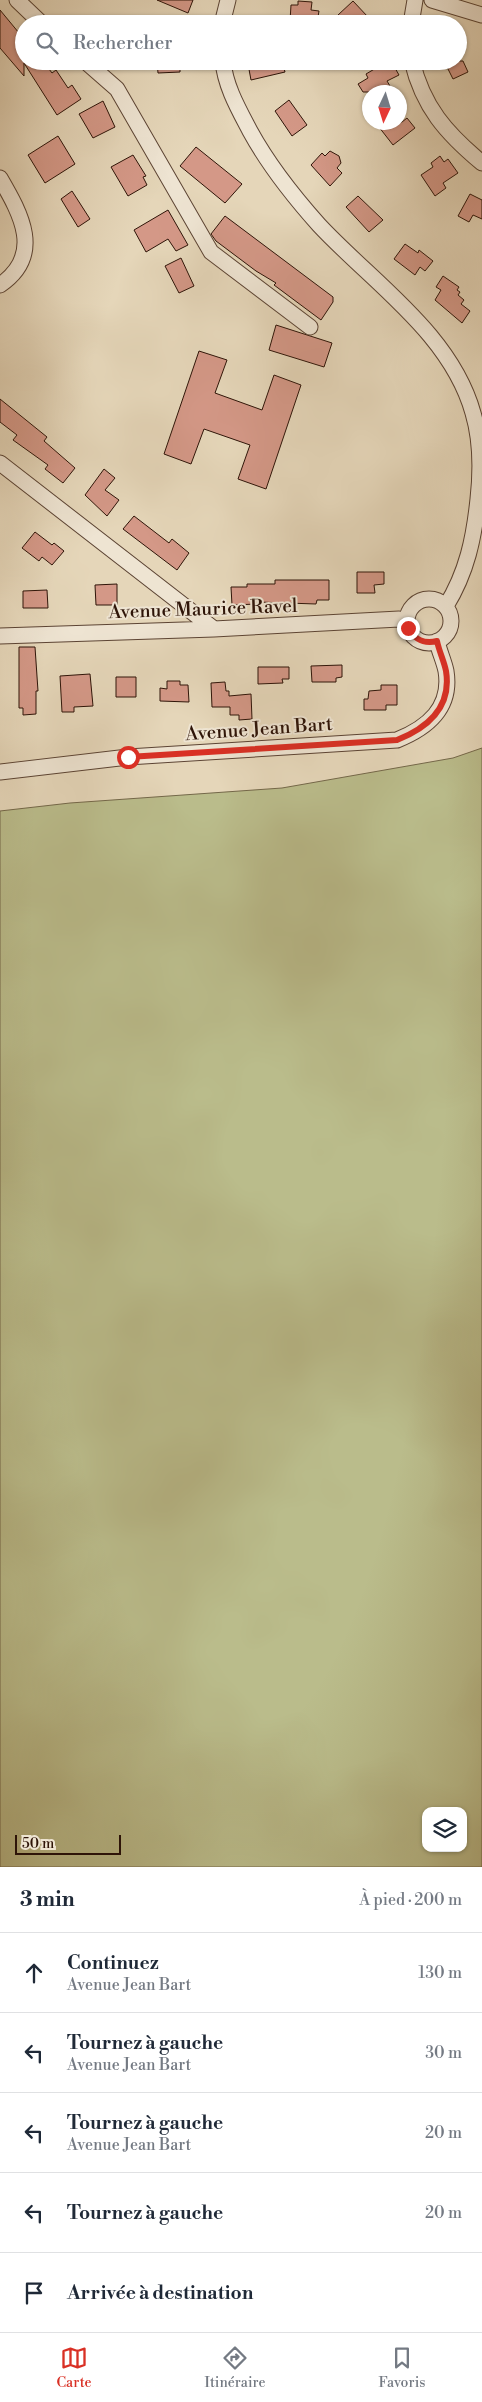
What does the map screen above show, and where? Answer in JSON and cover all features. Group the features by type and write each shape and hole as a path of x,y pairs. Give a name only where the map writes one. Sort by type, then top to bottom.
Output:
{"street":[{"path":"17,0 33,15"},
{"path":"224,15 228,0"},
{"path":"413,15 416,0"},
{"path":"432,0 482,15"},
{"path":"95,70 117,89 211,252 310,327"},
{"path":"224,70 236,105 256,143 280,176 319,225 423,328 442,351 467,397 478,434 480,485 473,542 458,587 446,606"},
{"path":"414,70 418,86 436,117 457,142 482,163"},
{"path":"0,178 16,207 25,230 23,254 15,270 0,286"},
{"path":"0,463 214,629"},
{"path":"425,599 440,601 446,606 451,616 450,628 447,633 437,641 430,643 417,639 412,634 407,621 412,607 425,599"},
{"name":"Avenue Maurice Ravel","path":"0,636 214,629 399,619 407,621"},
{"name":"Avenue Jean Bart","path":"0,772 128,757 397,740 428,724 444,700 446,671 437,641"}],"green space":[{"path":"482,748 482,1867 0,1867 0,811 70,803 282,788 453,758"}],"building":[{"path":"157,0 193,0 188,13"},
{"path":"298,1 312,2 311,10 319,11 318,15 290,15 291,5 298,5"},
{"path":"353,1 366,15 338,15"},
{"path":"0,10 15,28 15,66 0,48"},
{"path":"28,70 50,70 52,73 56,70 68,88 72,85 81,99 57,115"},
{"path":"158,70 180,70 180,72 158,73"},
{"path":"249,70 284,70 285,72 251,80"},
{"path":"373,70 396,70 399,75 387,81 389,85 362,85 362,90 358,84 368,78 366,74"},
{"path":"448,70 467,70 468,72 453,79"},
{"path":"289,100 307,125 292,136 275,111"},
{"path":"103,101 115,127 93,138 79,114"},
{"path":"407,118 415,128 393,145 381,130 407,130"},
{"path":"58,136 75,164 45,183 28,155"},
{"path":"196,147 242,184 225,203 180,166"},
{"path":"330,151 339,156 341,163 337,168 342,173 330,186 311,165 322,153 325,156"},
{"path":"133,155 146,176 143,177 147,185 128,196 111,167"},
{"path":"440,156 444,162 448,159 458,173 443,183 446,188 435,196 421,175 433,167 431,163"},
{"path":"72,191 90,219 78,227 61,199"},
{"path":"470,194 482,200 482,219 473,215 469,222 458,216"},
{"path":"358,196 383,220 369,232 346,207"},
{"path":"168,210 188,245 176,251 168,239 146,252 134,230"},
{"path":"225,216 333,297 333,302 321,320 274,285 276,283 256,271 216,241 211,234"},
{"path":"405,244 418,253 419,250 433,261 425,271 420,267 415,275 394,259"},
{"path":"181,258 194,286 179,293 165,266"},
{"path":"443,276 459,287 457,290 460,292 458,295 464,300 461,304 470,311 462,323 435,300 441,290 436,287"},
{"path":"276,325 332,343 324,367 269,350"},
{"path":"199,351 227,360 215,393 262,410 274,375 301,385 266,489 238,479 250,445 204,429 191,464 164,454"},
{"path":"0,399 47,437 44,441 75,468 63,483 45,469 48,465 13,440 17,435 0,422"},
{"path":"104,469 115,478 105,490 119,500 107,516 85,495"},
{"path":"134,516 169,543 172,539 189,553 177,570 123,529"},
{"path":"35,532 52,545 54,543 64,551 52,565 42,557 39,561 22,548"},
{"path":"357,572 384,572 384,584 374,585 375,593 357,593"},
{"path":"275,580 329,580 329,600 317,600 316,604 258,602 258,604 232,605 231,587 247,587 247,584 275,584"},
{"path":"117,584 117,605 96,605 95,585"},
{"path":"47,590 48,608 23,608 23,591"},
{"path":"19,647 35,647 38,691 36,691 36,714 23,715 23,708 19,708"},
{"path":"342,665 342,677 336,678 336,682 312,682 311,666"},
{"path":"258,667 289,667 289,679 282,679 283,683 258,684"},
{"path":"90,674 93,706 74,707 74,712 62,712 60,676"},
{"path":"116,677 136,677 136,697 116,697"},
{"path":"167,681 180,681 180,685 188,685 189,702 160,701 160,688 167,689"},
{"path":"225,682 226,691 229,691 229,696 251,694 252,719 239,720 239,715 230,715 230,707 212,707 211,683"},
{"path":"381,685 397,685 397,705 386,705 386,710 364,710 364,699 368,699 369,691 381,690"}],"route":[{"path":"128,757 397,740 412,734 428,724 444,700 446,671 437,641 423,642 417,639 408,628"}]}
